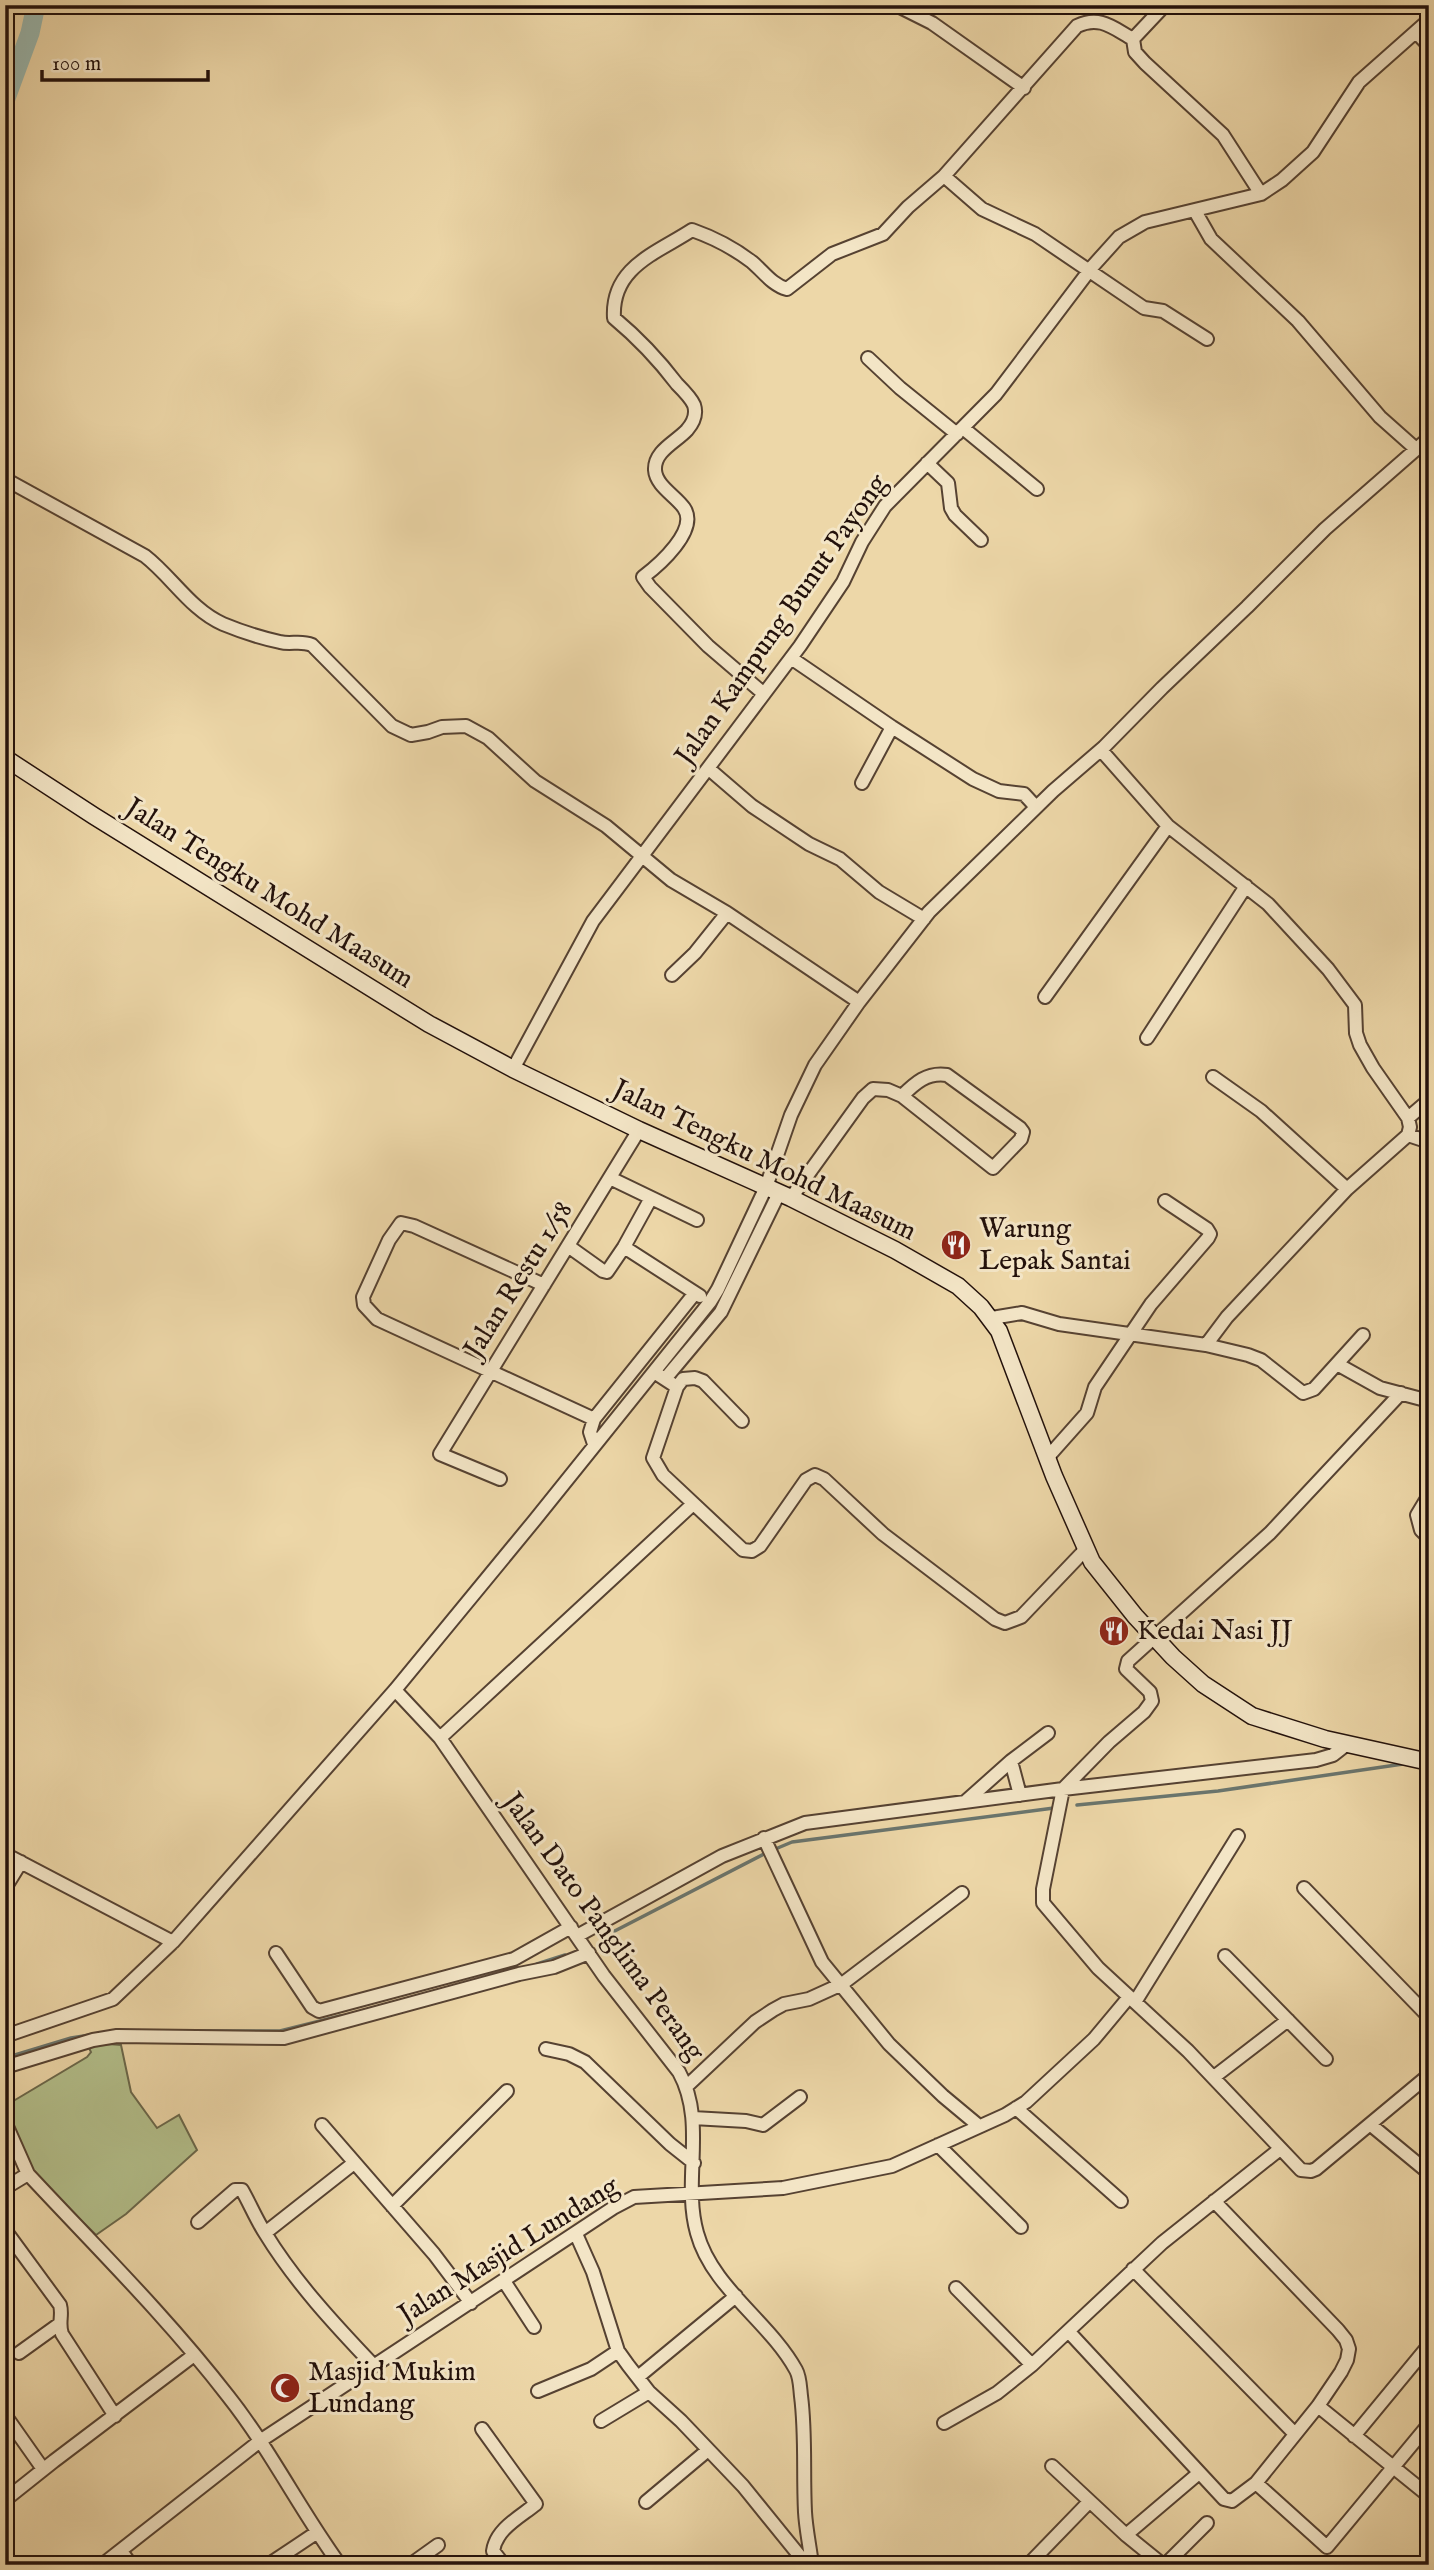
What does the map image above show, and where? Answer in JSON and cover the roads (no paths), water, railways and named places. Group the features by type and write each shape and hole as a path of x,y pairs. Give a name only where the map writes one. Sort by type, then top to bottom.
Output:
{"main road":[{"name":"Jalan Tengku Mohd Maasum","path":"5,758 370,989 513,1069 779,1193 895,1250 958,1286 992,1318 999,1331 1085,1549 1108,1584 1153,1636 1203,1684 1237,1708 1286,1728 1429,1762"}],"street":[{"path":"897,5 932,23 1024,88"},
{"path":"1133,39 1165,5"},
{"path":"764,694 708,646 643,577 675,547 683,535 687,522 685,509 659,482 655,472 656,461 665,449 687,430 694,421 695,413 693,404 657,358 614,318 614,294 645,257 692,230 751,261 779,287 787,289 832,254 883,234 908,207 944,176 1077,26 1099,20 1133,39"},
{"name":"Jalan Kampung Bunut Payong","path":"513,1069 593,921 791,658 844,582 875,520 885,506 996,394 1089,271 1119,237 1132,228 1145,222 1261,194 1282,180 1308,157 1359,82 1429,20"},
{"path":"1416,32 1429,46"},
{"path":"1133,39 1135,52 1145,63 1223,135 1261,194"},
{"path":"944,176 982,209 1035,234 1144,308 1163,311 1207,339"},
{"path":"1195,211 1211,239 1298,321 1380,417 1416,449"},
{"path":"868,358 1037,489"},
{"path":"5,2036 113,1999 173,1942 395,1690 594,1444 721,1312 779,1193 791,1115 815,1065 859,1002 924,919 1036,807 1101,750 1325,528 1429,438"},
{"path":"927,463 948,483 955,515 981,540"},
{"path":"5,480 145,556 163,570 206,615 223,624 283,643 303,641 312,645 392,726 411,735 428,733 442,727 467,726 488,738 535,781 606,826 671,880 727,913 859,1002"},
{"path":"791,658 973,779 999,792 1021,792 1036,807"},
{"path":"862,783 892,727"},
{"path":"1101,750 1168,826 1268,904 1328,970 1354,1005 1356,1033 1360,1045 1408,1118 1410,1127 1408,1135 1347,1189 1227,1317 1206,1345"},
{"path":"709,769 752,806 809,844 840,859 879,892 924,919"},
{"path":"1045,997 1168,826"},
{"path":"1147,1038 1246,886"},
{"path":"672,975 695,953 727,913"},
{"path":"659,1375 779,1193 873,1089 888,1090 902,1096 993,1168 1020,1139 1023,1132 947,1075 937,1074 918,1080 902,1096"},
{"path":"1213,1077 1261,1111 1347,1189"},
{"path":"1408,1118 1429,1100"},
{"name":"Jalan Restu 1/58","path":"500,1479 440,1454 639,1130"},
{"path":"1408,1135 1429,1142"},
{"path":"610,1178 697,1220"},
{"path":"568,1246 603,1272 607,1272 651,1198"},
{"path":"1047,1458 1087,1413 1095,1387 1151,1304 1210,1234 1207,1229 1165,1200"},
{"path":"544,1285 414,1226 401,1223 389,1240 363,1297 364,1305 377,1319 594,1419"},
{"path":"624,1247 709,1302"},
{"path":"594,1444 590,1432 594,1419 695,1293"},
{"path":"992,1318 1022,1313 1059,1324 1206,1345 1261,1360 1303,1393 1314,1388 1363,1335"},
{"path":"1336,1364 1380,1388 1429,1401"},
{"path":"659,1375 677,1387"},
{"path":"742,1421 703,1381 695,1378 683,1379 677,1387 653,1458 659,1470 743,1550 752,1551 760,1546 806,1480 815,1475 824,1479 883,1534 995,1619 1005,1623 1021,1617 1085,1549"},
{"path":"1401,1393 1269,1533 1153,1636 1126,1665 1128,1671 1150,1692 1150,1706 1109,1742 1063,1789 1042,1889 1043,1903 1098,1968 1214,2077 1296,2166 1311,2171 1371,2125 1429,2075"},
{"path":"1429,1495 1417,1515 1421,1530 1429,1538"},
{"path":"440,1738 693,1504"},
{"name":"Jalan Dato Panglima Perang","path":"395,1690 440,1738 589,1953 687,2086 694,2119 692,2194 694,2223 700,2245 736,2296 774,2339 798,2373 803,2414 805,2514 810,2565"},
{"path":"965,1802 1012,1760 1048,1733"},
{"path":"276,1952 312,2007 319,2011 514,1959 722,1856 768,1847 806,1824 1020,1794 1316,1760 1333,1755 1347,1744"},
{"path":"1012,1760 1020,1794"},
{"name":"Jalan Masjid Lundang","path":"102,2565 260,2441 613,2208 634,2197 783,2188 869,2172 892,2166 1016,2108 1082,2051 1132,2000 1238,1836"},
{"path":"768,1847 822,1962 889,2044 979,2126"},
{"path":"5,1854 173,1942"},
{"path":"5,1888 21,1862"},
{"path":"1304,1888 1429,2017"},
{"path":"687,2086 755,2022 784,2004 809,1999 842,1984 962,1893"},
{"path":"5,2067 93,2040 117,2036 284,2038 519,1974 554,1967 589,1953"},
{"path":"1225,1956 1326,2060"},
{"path":"1214,2077 1288,2020"},
{"path":"546,2049 569,2054 585,2062 670,2144 694,2163"},
{"path":"391,2206 507,2091"},
{"path":"694,2119 746,2121 763,2125 800,2097"},
{"path":"1016,2108 1121,2201"},
{"path":"5,2122 28,2174 141,2295 228,2395 260,2441 316,2533 340,2565"},
{"path":"322,2125 434,2254 471,2302"},
{"path":"1371,2125 1429,2173"},
{"path":"938,2145 1021,2227"},
{"path":"944,2423 997,2393 1032,2365 1133,2269 1214,2200 1280,2149"},
{"path":"265,2233 354,2163"},
{"path":"5,2188 28,2174"},
{"path":"198,2221 239,2189 265,2233 335,2326 374,2366"},
{"path":"1069,2332 1224,2499 1232,2501 1256,2483 1318,2406 1347,2360 1349,2349 1346,2340 1214,2200"},
{"path":"5,2230 62,2311 58,2325 19,2353"},
{"path":"576,2234 593,2272 618,2351 649,2392 681,2421 743,2486 810,2565"},
{"path":"1133,2269 1295,2434"},
{"path":"504,2281 534,2327"},
{"path":"957,2288 1032,2365"},
{"path":"638,2377 736,2296"},
{"path":"58,2325 115,2416"},
{"path":"1354,2436 1429,2345"},
{"path":"538,2392 591,2369 618,2351"},
{"path":"5,2500 194,2355"},
{"path":"601,2421 649,2392"},
{"path":"1318,2406 1429,2496"},
{"path":"5,2415 43,2469"},
{"path":"1256,2483 1327,2547 1429,2424"},
{"path":"482,2429 536,2504 494,2540 493,2551 504,2565"},
{"path":"646,2502 708,2450"},
{"path":"1052,2466 1126,2535 1164,2565 1208,2523"},
{"path":"1126,2535 1199,2473"},
{"path":"1028,2565 1090,2502"},
{"path":"268,2565 316,2533"},
{"path":"410,2565 438,2545"},
{"path":"121,2551 131,2565"}],"waterway":[{"path":"5,101 30,33 36,5"},
{"path":"1077,1805 1218,1791 1403,1764"},
{"path":"773,1850 792,1842 1054,1808"},
{"path":"605,1936 766,1853"},
{"path":"537,1964 565,1955"},
{"path":"171,2031 280,2031 340,2016"},
{"path":"5,2058 90,2035"}],"place":[{"name":"Warung Lepak Santai","path":"956,1245"},
{"name":"Kedai Nasi JJ","path":"1114,1631"},
{"name":"Masjid Mukim Lundang","path":"285,2388"}]}
